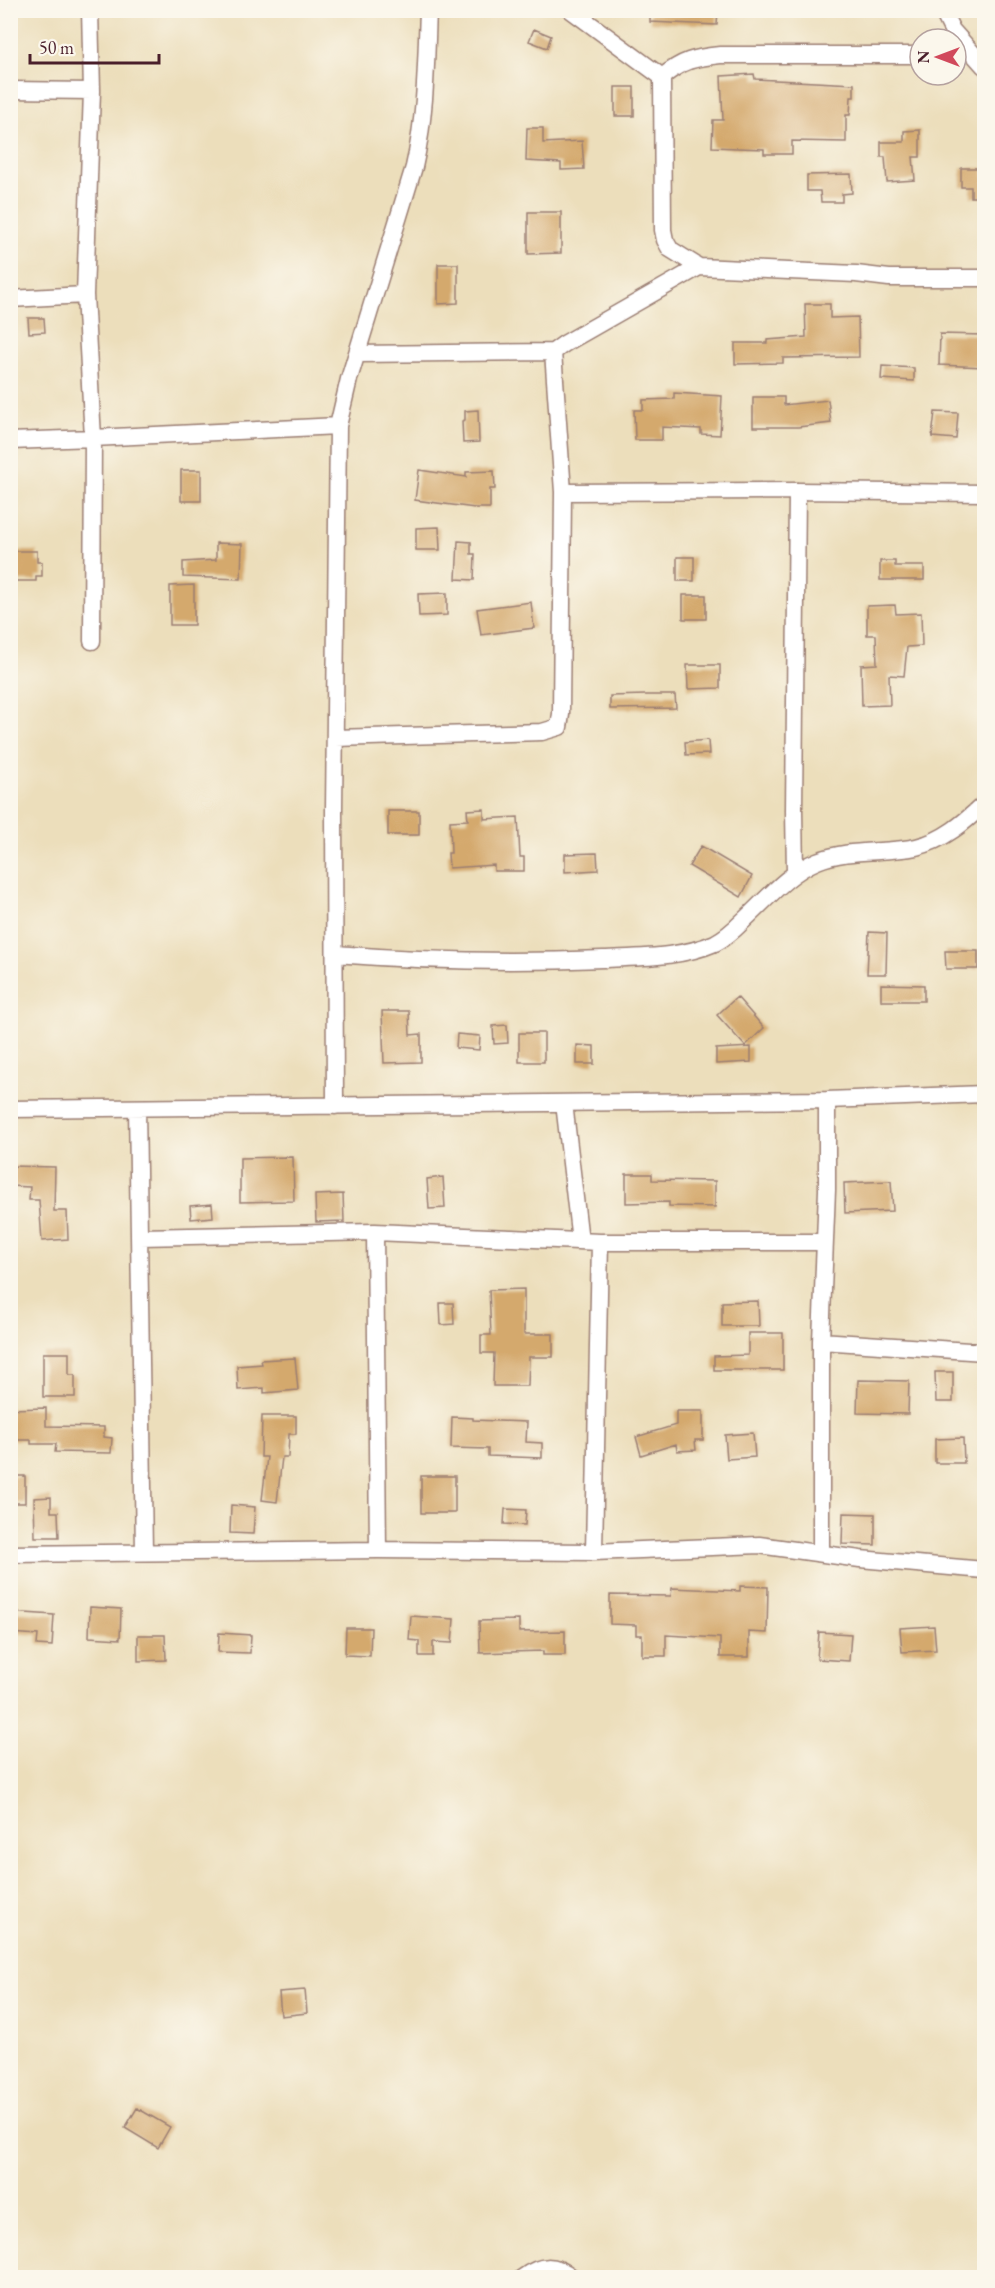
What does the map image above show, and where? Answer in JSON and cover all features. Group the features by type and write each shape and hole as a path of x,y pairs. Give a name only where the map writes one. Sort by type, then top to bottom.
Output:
{"street":[{"path":"90,10 92,91 85,295 93,438 92,641"},
{"path":"335,1106 338,426 421,136 425,107 428,10"},
{"path":"571,10 662,77"},
{"path":"942,10 952,30 980,60"},
{"path":"662,77 679,63 696,57 908,55"},
{"path":"662,77 663,230 670,249 699,267 856,274 889,278 984,278"},
{"path":"10,90 92,91"},
{"path":"357,354 554,352 564,344 699,267"},
{"path":"10,299 85,295"},
{"path":"335,738 542,732 559,727 564,492 554,352"},
{"path":"10,441 338,426"},
{"path":"564,492 797,490 984,493"},
{"path":"795,873 797,490"},
{"path":"335,954 421,960 521,962 681,953 718,942 795,873 817,861 839,855 917,847 957,829 984,804"},
{"path":"10,1109 827,1100 984,1094"},
{"path":"821,1552 821,1341 827,1190 827,1100"},
{"path":"564,1103 580,1241"},
{"path":"137,1108 144,1551"},
{"path":"140,1237 375,1232 600,1242 824,1242"},
{"path":"375,1232 378,1550"},
{"path":"594,1552 600,1242"},
{"path":"821,1341 984,1352"},
{"path":"10,1554 378,1550 594,1552 740,1544 984,1570"},
{"path":"522,2277 535,2268 550,2266 573,2277"}],"building":[{"path":"650,10 718,10 717,25 650,22"},
{"path":"534,29 551,36 547,48 529,41"},
{"path":"754,74 755,79 854,84 850,115 846,115 846,142 792,141 792,154 764,154 764,149 712,147 713,120 723,120 721,76"},
{"path":"615,87 634,87 634,116 615,116"},
{"path":"527,128 543,128 543,143 582,141 584,169 561,170 561,163 526,161"},
{"path":"920,130 920,157 913,157 915,180 887,182 885,157 881,157 881,142 904,142 904,131"},
{"path":"961,168 984,168 984,197 971,197 971,187 961,187"},
{"path":"851,174 852,193 842,194 842,202 821,202 820,191 807,191 807,175"},
{"path":"528,212 561,212 561,253 528,254"},
{"path":"438,264 458,264 458,303 438,304"},
{"path":"805,304 830,304 830,318 858,317 859,357 783,358 783,363 735,364 735,343 767,343 767,340 806,337"},
{"path":"28,318 44,318 45,332 29,333"},
{"path":"940,334 984,335 984,367 939,365"},
{"path":"882,366 914,368 914,381 881,379"},
{"path":"674,393 722,396 720,435 701,434 701,429 662,427 662,440 635,440 634,410 643,410 643,400 674,399"},
{"path":"753,397 784,397 784,405 828,400 831,423 798,427 753,427"},
{"path":"478,410 479,442 463,443 462,421 465,420 465,411"},
{"path":"935,412 958,413 956,439 932,437"},
{"path":"181,470 201,470 201,501 181,501"},
{"path":"419,470 466,477 466,472 494,471 495,489 490,489 490,508 415,500"},
{"path":"439,527 440,550 416,550 416,528"},
{"path":"458,541 471,542 471,554 475,554 474,580 456,579"},
{"path":"216,543 242,544 241,579 183,577 183,562 216,560"},
{"path":"14,551 37,551 37,562 42,562 42,576 36,576 36,581 15,581"},
{"path":"677,557 694,557 694,581 677,581"},
{"path":"880,561 895,561 895,566 924,566 924,580 880,580"},
{"path":"194,585 194,625 170,625 170,586"},
{"path":"447,593 447,615 419,616 418,594"},
{"path":"683,595 706,595 706,619 683,619"},
{"path":"531,602 534,628 481,635 477,609"},
{"path":"895,605 896,614 921,613 922,646 907,647 904,676 889,675 890,705 862,706 861,665 877,664 876,635 867,635 867,606"},
{"path":"687,665 720,665 720,688 688,689"},
{"path":"675,695 676,708 610,709 610,696"},
{"path":"708,740 709,754 686,755 685,742"},
{"path":"484,809 484,819 518,817 520,857 524,857 524,871 494,871 494,865 449,868 450,821 468,820 467,810"},
{"path":"388,811 419,811 419,835 388,835"},
{"path":"701,846 752,876 741,897 689,866"},
{"path":"597,853 598,870 565,872 565,854"},
{"path":"869,932 887,933 886,974 867,974"},
{"path":"945,951 978,951 978,969 946,969"},
{"path":"881,984 924,985 924,1001 881,1001"},
{"path":"737,997 764,1028 745,1046 717,1015"},
{"path":"382,1011 409,1011 410,1035 421,1034 421,1062 384,1063"},
{"path":"507,1025 508,1043 494,1044 493,1026"},
{"path":"519,1033 544,1033 544,1062 519,1062"},
{"path":"457,1034 480,1036 479,1050 456,1048"},
{"path":"577,1045 594,1046 594,1064 577,1064"},
{"path":"751,1047 751,1062 716,1064 716,1049"},
{"path":"293,1157 294,1201 240,1202 240,1158"},
{"path":"10,1166 55,1167 54,1211 67,1211 68,1239 42,1241 39,1200 29,1200 30,1187 10,1186"},
{"path":"626,1174 652,1174 652,1180 715,1181 715,1207 669,1206 669,1202 626,1203"},
{"path":"443,1177 445,1208 429,1209 427,1179"},
{"path":"891,1181 893,1211 845,1213 844,1183"},
{"path":"343,1194 344,1221 316,1222 315,1195"},
{"path":"212,1204 213,1217 191,1219 190,1206"},
{"path":"524,1289 524,1334 553,1334 553,1357 529,1357 528,1386 493,1386 494,1353 481,1353 481,1335 491,1335 489,1290"},
{"path":"758,1301 759,1326 722,1326 722,1302"},
{"path":"440,1303 453,1303 454,1324 441,1325"},
{"path":"748,1333 783,1333 783,1370 714,1370 714,1356 748,1355"},
{"path":"43,1353 69,1353 69,1375 75,1375 75,1397 43,1397"},
{"path":"295,1358 298,1390 264,1393 264,1388 238,1390 237,1366 262,1364 261,1360"},
{"path":"935,1372 953,1372 953,1402 936,1402"},
{"path":"858,1380 909,1381 908,1414 857,1413"},
{"path":"46,1408 46,1426 104,1427 104,1437 112,1438 111,1453 55,1452 56,1444 31,1444 31,1440 10,1440 10,1409"},
{"path":"676,1411 703,1411 703,1440 695,1440 696,1450 677,1451 676,1444 641,1455 636,1437 676,1425"},
{"path":"262,1416 296,1416 296,1434 289,1434 288,1457 282,1457 277,1502 262,1500 267,1457 261,1457"},
{"path":"452,1417 527,1422 526,1442 542,1443 542,1458 488,1456 488,1449 451,1448"},
{"path":"753,1433 755,1457 727,1459 725,1435"},
{"path":"963,1438 964,1463 935,1463 935,1439"},
{"path":"10,1476 25,1476 25,1503 10,1503"},
{"path":"421,1476 455,1476 455,1513 421,1513"},
{"path":"51,1497 51,1512 58,1512 59,1537 35,1537 34,1498"},
{"path":"231,1505 255,1507 253,1534 230,1533"},
{"path":"505,1509 526,1510 525,1525 504,1524"},
{"path":"843,1513 875,1514 875,1545 842,1544"},
{"path":"740,1586 768,1587 767,1633 749,1632 749,1657 720,1657 720,1638 666,1635 666,1656 642,1656 642,1635 636,1635 636,1625 610,1624 610,1595 671,1596 672,1588 740,1591"},
{"path":"90,1607 121,1609 120,1639 89,1637"},
{"path":"10,1612 54,1615 52,1646 37,1645 38,1635 10,1633"},
{"path":"411,1616 454,1619 452,1643 433,1642 433,1656 419,1656 419,1641 409,1640"},
{"path":"519,1620 519,1632 565,1631 565,1655 543,1655 543,1651 480,1653 479,1621"},
{"path":"934,1626 936,1650 902,1652 900,1628"},
{"path":"346,1628 371,1628 370,1656 345,1655"},
{"path":"819,1632 851,1634 849,1661 817,1659"},
{"path":"219,1633 251,1635 250,1653 218,1652"},
{"path":"138,1635 165,1635 166,1660 138,1661"},
{"path":"305,1990 307,2013 281,2016 279,1992"},
{"path":"137,2108 170,2127 158,2148 125,2128"}]}
